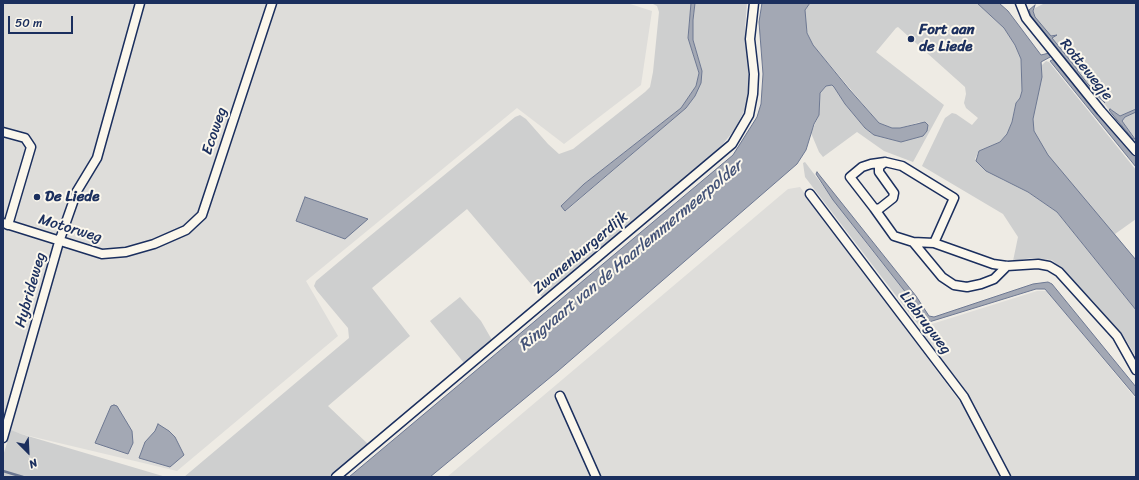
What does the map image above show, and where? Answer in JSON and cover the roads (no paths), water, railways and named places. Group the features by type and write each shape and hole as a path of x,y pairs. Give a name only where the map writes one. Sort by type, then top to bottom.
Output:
{"street":[{"name":"Hybrideweg","path":"3,438 59,242 77,191 97,158 140,3"},
{"name":"Ecoweg","path":"154,244 186,230 202,215 272,3"},
{"name":"Zwanenburgerdijk","path":"336,477 732,144 749,115 753,94 754,74 750,39 754,3"},
{"name":"Rottewegje","path":"1020,3 1026,18 1136,151"},
{"path":"3,132 25,138 31,147 6,224"},
{"path":"874,208 879,209 893,198 894,193 879,172 879,166 884,162"},
{"path":"934,243 954,198 902,166 884,162 862,167 850,177 894,236 913,242 934,243 994,264 1007,266 1038,264 1049,266 1059,272 1117,336 1136,370"},
{"name":"Liebrugweg","path":"810,194 964,397 1006,477"},
{"name":"Motorweg","path":"6,224 59,242 102,254 126,252 154,244"},
{"path":"913,242 942,277 954,285 967,287 981,284 994,279 1007,266"},
{"path":"560,396 596,477"}],"water":[{"path":"691,3 695,3 693,40 702,71 701,83 695,96 686,108 565,211 561,206 584,184 681,108 696,86 699,73 688,38"},
{"name":"Ringvaart van de Haarlemmermeerpolder","path":"762,3 810,3 805,10 807,33 813,45 849,89 879,123 892,128 900,128 925,122 928,125 927,131 923,136 901,142 874,135 865,128 845,104 834,87 832,85 826,86 820,93 819,115 814,124 806,150 797,164 558,371 430,477 349,477 733,155 757,117 761,104 763,74 759,22"},
{"path":"977,3 999,3 1008,11 1041,55 1049,53 1052,56 1041,62 1042,77 1033,119 1034,131 1048,155 1136,260 1136,310 1057,212 1028,192 986,171 976,161 979,151 1000,142 1007,134 1012,122 1016,103 1020,98 1022,91 1021,59 1015,45 1004,28"},
{"path":"1035,5 1033,11 1035,17 1051,36 1057,35 1052,38 1077,69 1079,68 1077,70 1088,84 1095,91 1099,89 1096,92 1105,103 1091,90 1031,16 1029,10"},
{"path":"1054,59 1136,156 1136,167 1050,61"},
{"path":"1110,109 1120,116 1136,109 1136,112 1125,117 1122,121 1135,139 1133,139 1117,120 1109,110"},
{"path":"817,172 916,296 929,316 934,317 1033,284 1048,282 1052,284 1136,387 1136,397 1045,289 1036,289 929,322 833,200 816,174"},
{"path":"305,197 368,219 345,239 296,221"},
{"path":"111,406 117,406 132,431 133,443 128,454 95,443"},
{"path":"158,424 175,437 184,455 170,467 139,458 145,442 155,431"}],"waterway":[{"path":"3,471 23,477"}],"place":[{"name":"Fort aan de Liede","path":"911,39"},
{"name":"De Liede","path":"37,197"}]}
